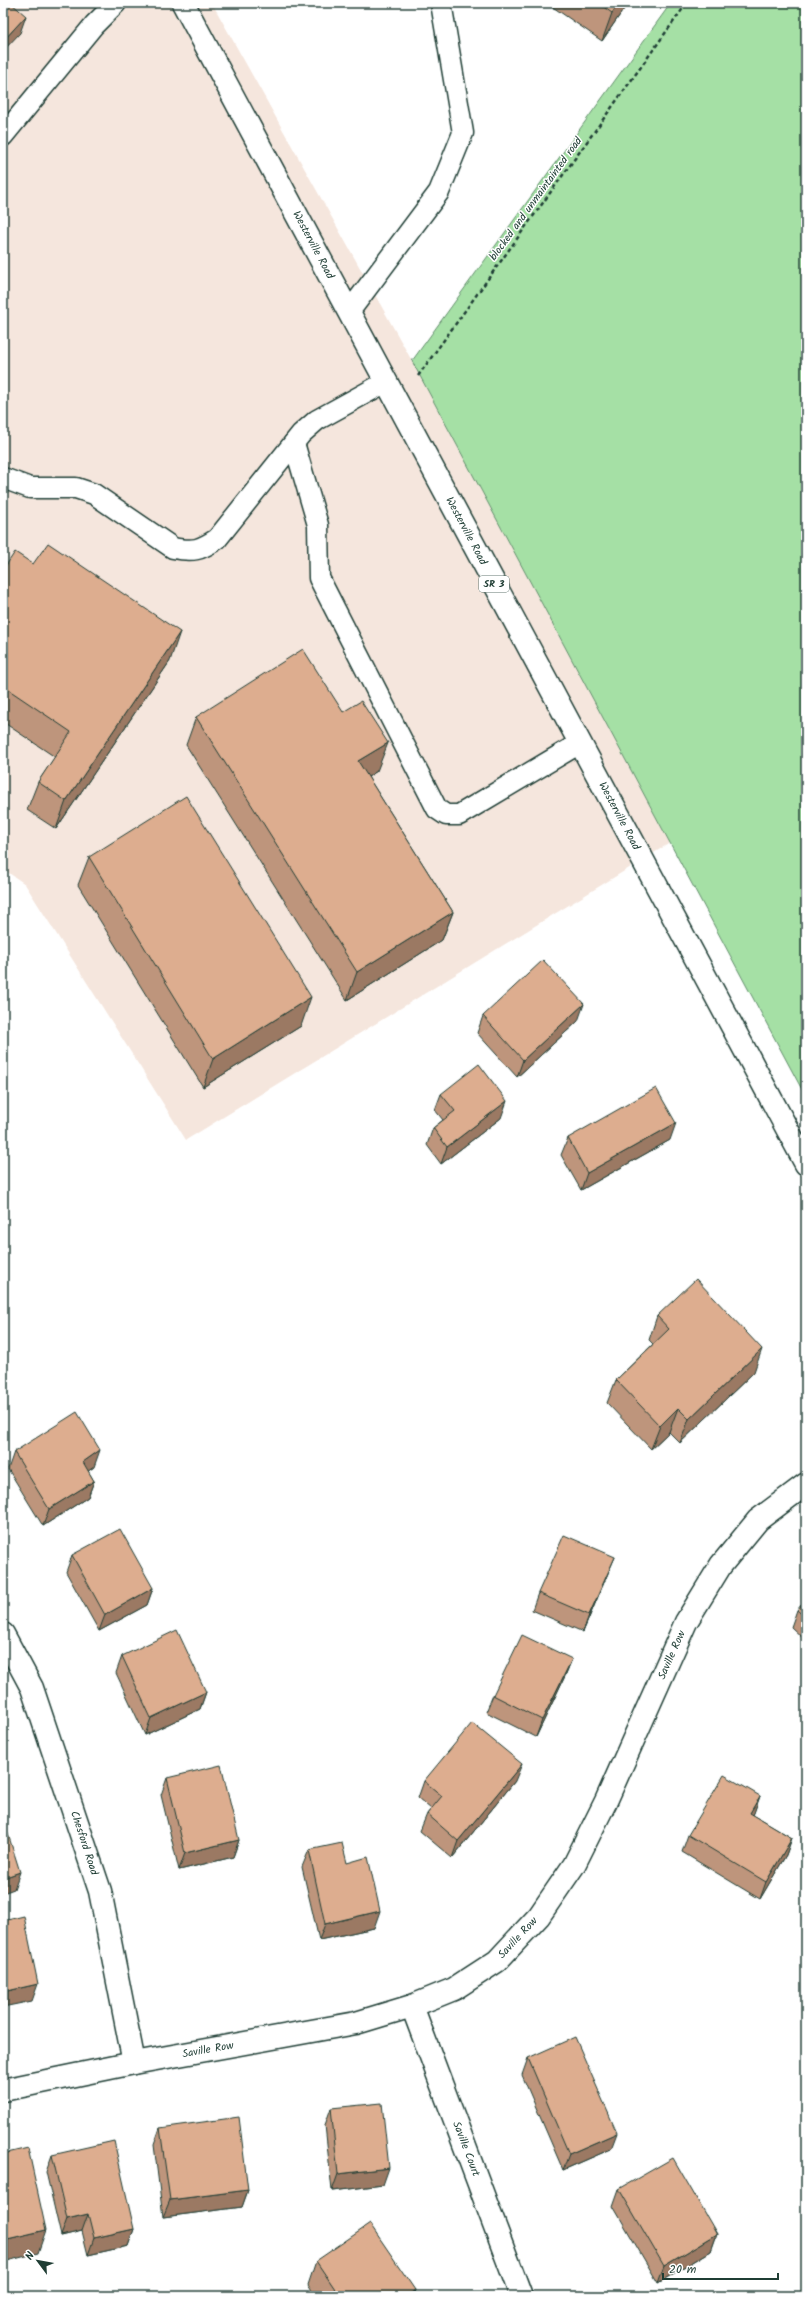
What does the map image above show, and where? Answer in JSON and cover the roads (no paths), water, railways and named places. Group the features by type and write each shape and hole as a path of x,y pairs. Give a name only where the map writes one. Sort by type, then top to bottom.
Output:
{"street":[{"name":"Westerville Road","path":"183,3 806,1164"},
{"name":"Saville Row","path":"3,2090 134,2063 356,2023 412,2006 454,1988 497,1961 538,1916 574,1865 606,1801 686,1622 721,1565 758,1520 806,1484"},
{"name":"Chesford Road","path":"3,1634 32,1688 100,1891 134,2063"},
{"name":"Saville Court","path":"412,2006 520,2293"}],"lane":[{"path":"3,136 80,42 116,3"},
{"path":"349,312 439,192 463,133 441,3"},
{"path":"3,478 30,488 76,488 94,494 161,542 173,548 201,550 217,539 294,443 317,420 386,382"},
{"path":"294,443 318,525 319,578 437,808 446,815 459,814 580,744"}]}
